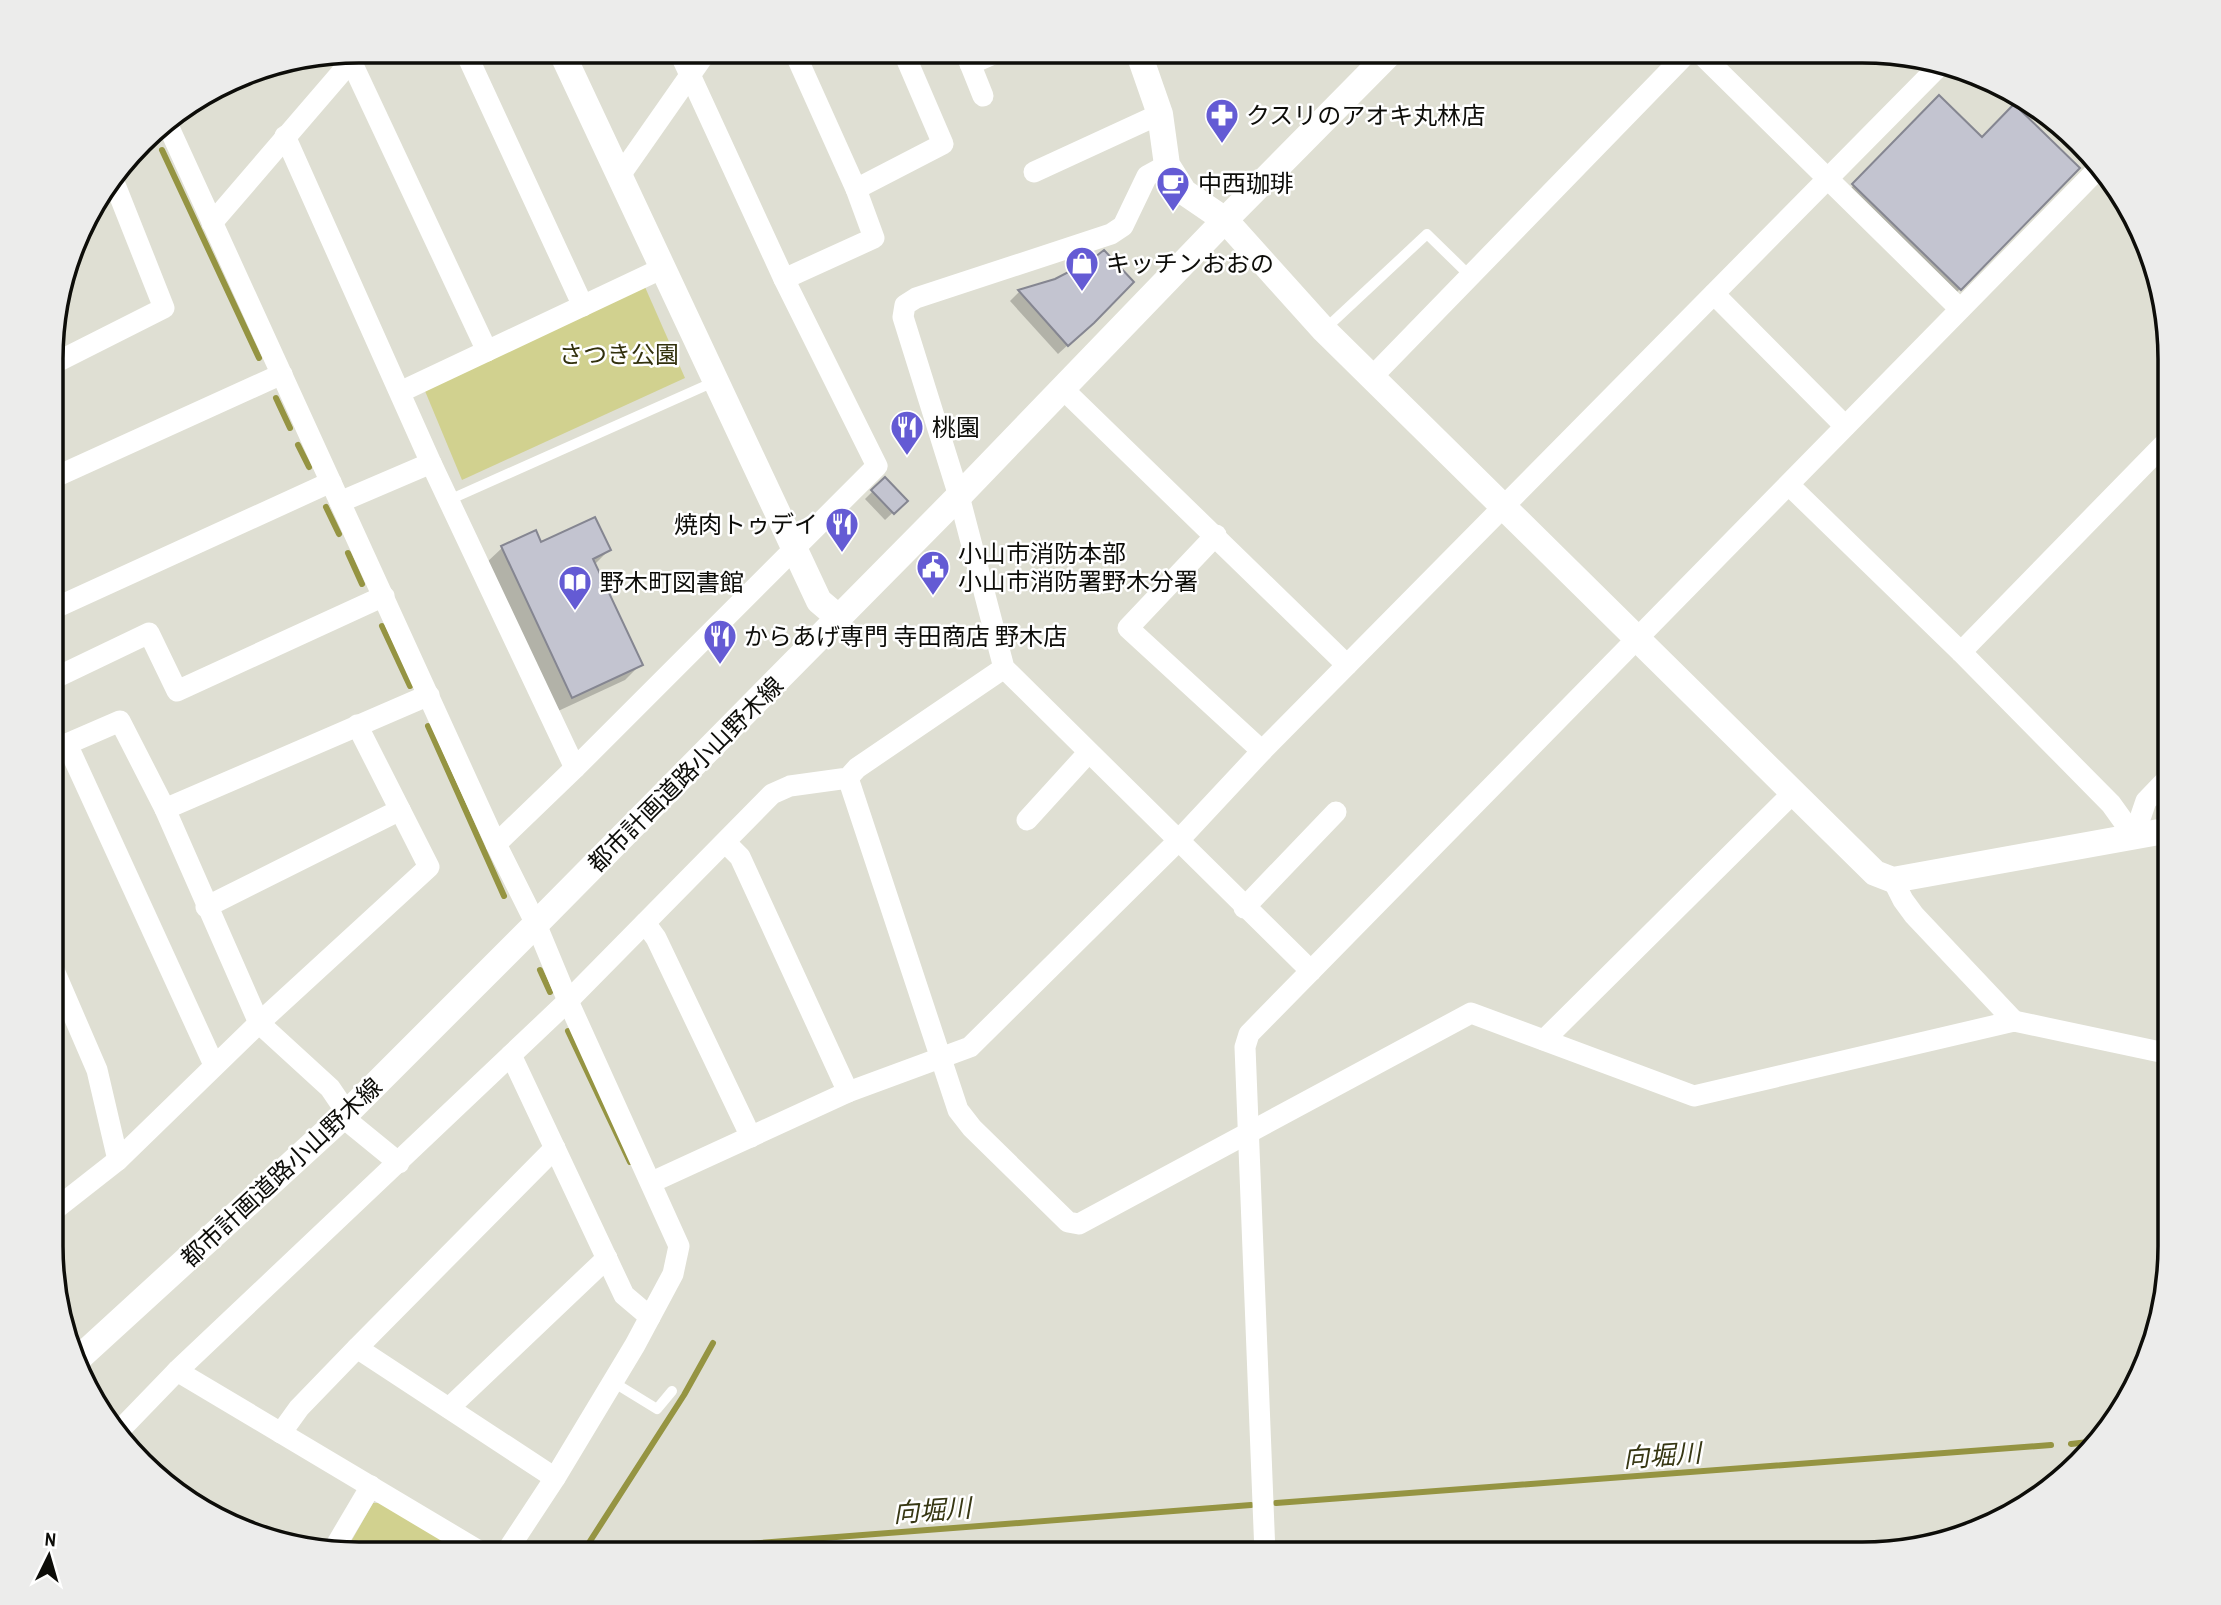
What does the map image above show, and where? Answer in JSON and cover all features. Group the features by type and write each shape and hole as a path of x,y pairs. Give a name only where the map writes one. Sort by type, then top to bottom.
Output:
{"street":[{"path":"212,223 349,63"},
{"path":"359,63 487,351"},
{"path":"471,63 583,306"},
{"path":"567,63 819,601 839,618"},
{"path":"496,844 877,466 785,279 685,63"},
{"path":"621,174 699,63"},
{"path":"785,279 874,238 856,189 799,63"},
{"path":"856,189 943,144 908,63"},
{"path":"969,63 983,96"},
{"path":"1142,63 1160,114 1167,165 1184,192 1225,220 1324,330 1875,873 1893,880 2158,832"},
{"name":"都市計画道路小山野木線","path":"84,1354 347,1113 960,496 1380,63"},
{"path":"1372,377 1677,63"},
{"path":"1710,63 1960,309"},
{"path":"652,1182 848,1092 970,1047 1178,841 1262,751 1933,72"},
{"path":"1034,172 1160,114"},
{"path":"170,131 496,844 536,924 679,1246 673,1274 650,1317 555,1478 513,1542"},
{"path":"285,136 431,463 575,768"},
{"path":"1167,165 1147,176 1122,226 1111,234 916,298 905,306 903,317 960,496 1004,668 1244,908 1311,971"},
{"path":"1265,1542 1245,1047 1248,1034 2093,174"},
{"path":"63,359 164,307 117,189"},
{"path":"400,392 663,268"},
{"path":"1714,294 1845,426"},
{"path":"63,473 282,374"},
{"path":"1063,389 1348,665"},
{"path":"1961,652 2158,450"},
{"path":"340,502 431,463"},
{"path":"63,604 331,482"},
{"path":"1788,485 1961,652 2111,804 2134,836"},
{"path":"1216,535 1128,628 1262,751"},
{"path":"63,674 149,633 177,691 384,596"},
{"path":"124,1426 177,1371 568,1001 772,794 790,786 848,778 857,768 1004,668"},
{"path":"164,809 429,695"},
{"path":"63,746 120,721 164,809 259,1023 330,1088 347,1113 350,1123 399,1163"},
{"path":"63,1203 118,1160 214,1065 429,867 357,725"},
{"path":"63,753 214,1065"},
{"path":"1027,820 1088,753"},
{"path":"848,778 958,1110 972,1128 1068,1222 1079,1224 1471,1013 1694,1096 2014,1021 2158,1052"},
{"path":"2134,836 2146,801 2158,788"},
{"path":"1544,1040 1793,793"},
{"path":"206,907 400,810"},
{"path":"1244,908 1336,812"},
{"path":"726,843 740,858 848,1092"},
{"path":"1893,880 1914,915 2014,1021"},
{"path":"645,923 656,938 751,1137"},
{"path":"63,991 97,1070 118,1160"},
{"path":"511,1055 624,1295 650,1317"},
{"path":"281,1433 299,1408 555,1148"},
{"path":"449,1408 607,1258"},
{"path":"357,1348 555,1478"},
{"path":"177,1371 464,1542"},
{"path":"339,1541 371,1486"}],"lane":[{"path":"1324,330 1427,234 1469,275"},
{"path":"449,500 716,381"},
{"path":"613,1382 656,1409 672,1391"}],"green space":[{"name":"さつき公園","path":"645,287 685,378 462,480 425,391"},
{"path":"373,1503 385,1503 446,1542 359,1542 351,1542"}],"building":[{"path":"1939,95 1982,137 2013,105 2080,168 1961,290 1852,184"},
{"path":"1104,250 1134,282 1068,346 1018,290 1055,279 1090,261"},
{"path":"885,477 908,501 894,514 871,490"},
{"name":"野木町図書館","path":"595,517 611,550 593,559 643,665 572,698 501,546 536,530 541,542"}],"waterway":[{"path":"162,150 259,358"},
{"path":"276,398 290,428"},
{"path":"298,445 309,467"},
{"path":"326,507 339,534"},
{"path":"348,553 362,584"},
{"path":"382,626 410,686"},
{"path":"428,726 504,896"},
{"path":"540,970 550,992"},
{"path":"568,1031 630,1162"},
{"path":"590,1542 684,1395 713,1343"},
{"name":"向堀川","path":"2071,1444 2083,1443"},
{"name":"向堀川","path":"1276,1503 2051,1445"},
{"name":"向堀川","path":"772,1542 1251,1505"}],"place":[{"name":"クスリのアオキ丸林店","path":"1222,145"},
{"name":"中西珈琲","path":"1173,213"},
{"name":"キッチンおおの","path":"1082,293"},
{"name":"桃園","path":"907,457"},
{"name":"焼肉トゥデイ","path":"842,554"},
{"name":"小山市消防本部 小山市消防署野木分署","path":"933,597"},
{"name":"野木町図書館","path":"575,612"},
{"name":"からあげ専門 寺田商店 野木店","path":"720,666"}]}
